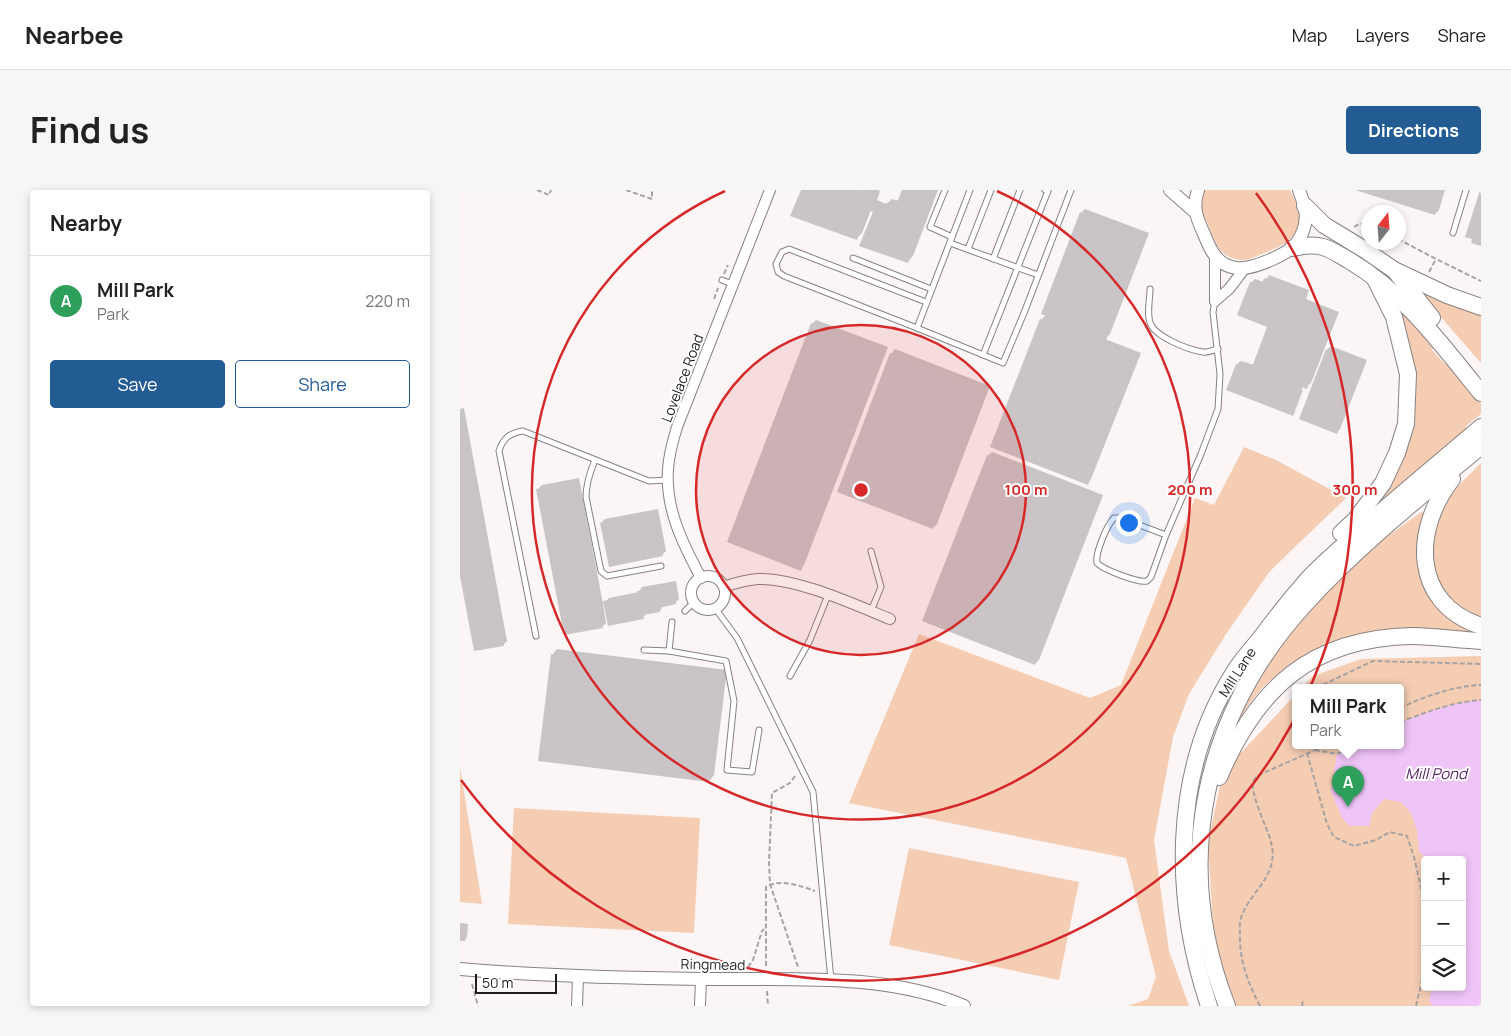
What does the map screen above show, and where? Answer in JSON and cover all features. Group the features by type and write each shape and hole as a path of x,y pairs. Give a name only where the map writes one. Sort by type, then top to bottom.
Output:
{"main road":[{"path":"1305,206 1324,225 1394,270 1447,295 1481,308"},
{"path":"1293,248 1309,245 1329,249 1357,265 1405,304 1481,393"},
{"path":"1394,270 1413,296 1481,376"},
{"path":"1234,672 1253,635 1296,580 1321,552 1356,519 1383,483 1398,453 1406,424 1408,374 1394,317 1375,279"},
{"path":"1476,443 1441,494 1434,510 1425,542 1424,560 1432,585 1443,602 1464,619 1481,626"},
{"name":"Mill Lane","path":"1209,1006 1194,956 1187,921 1184,875 1185,831 1192,778 1197,757 1212,715 1234,672 1292,597 1310,577 1392,502 1476,443"},
{"name":"Mill Lane","path":"1227,1006 1214,970 1205,930 1200,866 1202,816 1212,771 1231,714 1248,680 1306,603 1476,443"},
{"path":"1202,816 1227,759 1248,720 1266,697 1300,667 1338,649 1382,639 1427,636 1481,641"}],"street":[{"name":"Lovelace Road","path":"701,578 677,531 670,502 668,480 671,450 676,427 770,190"},
{"path":"1170,190 1195,212 1215,256 1215,301"},
{"path":"1195,212 1195,197 1198,190"},
{"path":"1215,256 1226,265 1245,268 1267,261 1293,248 1304,228 1305,206 1298,190"},
{"path":"1215,301 1229,289 1245,268"},
{"path":"712,577 721,582 724,587 724,600 715,608 706,610 697,606 694,602 692,588 701,578 712,577"},
{"path":"724,587 742,581 758,579 779,580 801,585 890,620"},
{"name":"Ringmead","path":"460,969 578,976 831,981 893,986 925,993 964,1006"},
{"path":"577,1006 578,976"},
{"path":"700,1006 701,979"}],"lane":[{"path":"945,190 930,227 952,236"},
{"path":"917,328 970,190"},
{"path":"968,249 991,190"},
{"path":"993,258 1020,190"},
{"path":"983,355 1048,191 1045,190"},
{"path":"926,302 789,249 780,255 777,268 778,272 784,276 1003,364 1071,190"},
{"path":"1453,233 1466,190"},
{"path":"950,243 1038,275"},
{"path":"853,258 932,289"},
{"path":"722,280 732,284"},
{"path":"1150,289 1149,318 1151,326 1159,334 1171,341 1202,352 1218,349"},
{"path":"1166,535 1120,518 1114,518 1110,523 1097,555 1097,563 1140,582 1147,581 1151,577 1166,535 1218,409 1220,374 1213,312 1215,301"},
{"path":"674,401 685,406"},
{"path":"536,636 499,451 502,440 513,433 524,431 649,481 668,480"},
{"path":"595,460 589,476 586,497 601,571 607,576 661,566"},
{"path":"871,551 880,587 871,611"},
{"path":"790,676 810,640 828,595"},
{"path":"686,611 694,602"},
{"path":"715,608 737,638 813,792 831,981"},
{"path":"669,651 672,622"},
{"path":"644,650 669,651 726,661 734,701 727,770 752,772 759,730"}],"path":[{"path":"537,190 549,195 551,190"},
{"path":"626,190 652,200 652,190"},
{"path":"1352,228 1361,224"},
{"path":"1406,242 1481,281"},
{"path":"1324,684 1373,661 1481,664"},
{"path":"1404,706 1450,690 1481,685"},
{"path":"1404,720 1426,712 1467,701 1481,700"},
{"path":"1260,1006 1240,957 1240,919 1246,907 1266,879 1273,859 1272,843 1252,790 1254,780 1259,775 1315,750 1337,754 1348,749"},
{"path":"1307,754 1327,824 1334,836 1354,846 1376,840 1390,832 1407,836 1424,901"},
{"path":"798,774 790,782 772,793 769,862 770,884 799,972"},
{"path":"766,969 766,887 770,884 782,883 797,885 823,895"},
{"path":"742,967 748,967 753,960 762,930 765,929"},
{"path":"472,984 478,1006"},
{"path":"1416,1006 1421,985"},
{"path":"767,991 768,1006"},
{"path":"1302,1006 1303,1000"}],"shaded area":[{"path":"1203,190 1290,190 1300,219 1296,233 1287,242 1275,249 1249,259 1240,260 1230,257 1217,246 1201,209"},
{"path":"1420,291 1481,315 1481,363 1433,308"},
{"path":"1391,298 1434,346 1432,350 1445,364 1449,363 1481,404 1481,414 1466,426 1468,429 1365,516 1407,431"},
{"path":"1244,447 1276,460 1346,498 1270,571 1226,634 1189,694 1173,737 1154,840 1169,951 1189,1006 1128,1006 1148,999 1156,977 1126,858 849,803 919,634 1090,698 1121,685 1195,498 1214,505"},
{"path":"1481,463 1481,620 1450,601 1432,571 1434,519 1456,488"},
{"path":"1421,512 1424,513 1419,535 1420,561 1481,638 1402,631 1287,667 1262,689 1251,701 1242,716 1238,714 1259,674 1309,609 1365,553"},
{"path":"1481,656 1481,1006 1236,1006 1214,943 1208,842 1223,772 1292,698 1292,749 1404,749 1404,684 1305,684 1313,676 1361,659"},
{"path":"460,767 482,904 460,902"},
{"path":"514,808 700,818 694,933 508,924"},
{"path":"909,848 1079,882 1059,980 889,945"}],"water":[{"name":"Mill Pond","path":"1481,700 1481,1006 1433,1006 1429,1001 1431,991 1466,991 1466,856 1423,856 1419,851 1417,830 1411,813 1401,802 1384,799 1372,813 1369,826 1350,826 1342,818 1331,791 1337,754 1348,749 1404,749 1404,721 1450,705"}],"building":[{"path":"801,190 857,190 875,197 872,206 883,211 886,203 895,207 902,190 936,190 908,263 859,246 873,212 868,210 857,240 790,216"},
{"path":"1355,190 1443,190 1435,215"},
{"path":"1480,190 1481,246 1471,243 1472,239 1465,237"},
{"path":"1080,212 1146,237 1106,340 1041,314"},
{"path":"1264,278 1306,294 1303,303 1336,316 1307,389 1252,367 1267,327 1237,315 1250,282 1261,286"},
{"path":"1040,319 1138,357 1088,485 990,447"},
{"path":"811,323 885,351 801,571 727,542"},
{"path":"1326,349 1364,364 1337,434 1299,419"},
{"path":"890,353 987,390 933,529 837,492"},
{"path":"1236,364 1303,390 1293,416 1226,390"},
{"path":"461,414 504,646 474,651 460,576"},
{"path":"987,455 1100,499 1035,665 922,621"},
{"path":"576,482 603,628 564,635 536,489"},
{"path":"654,512 663,556 609,567 600,523"},
{"path":"672,584 676,604 659,608 660,612 643,615 644,619 608,626 603,601 638,595 637,591"},
{"path":"551,654 722,675 709,782 538,761"},
{"path":"460,925 467,926 465,941 460,941"}],"place":[{"name":"Mill Park","path":"1348,807"}]}
